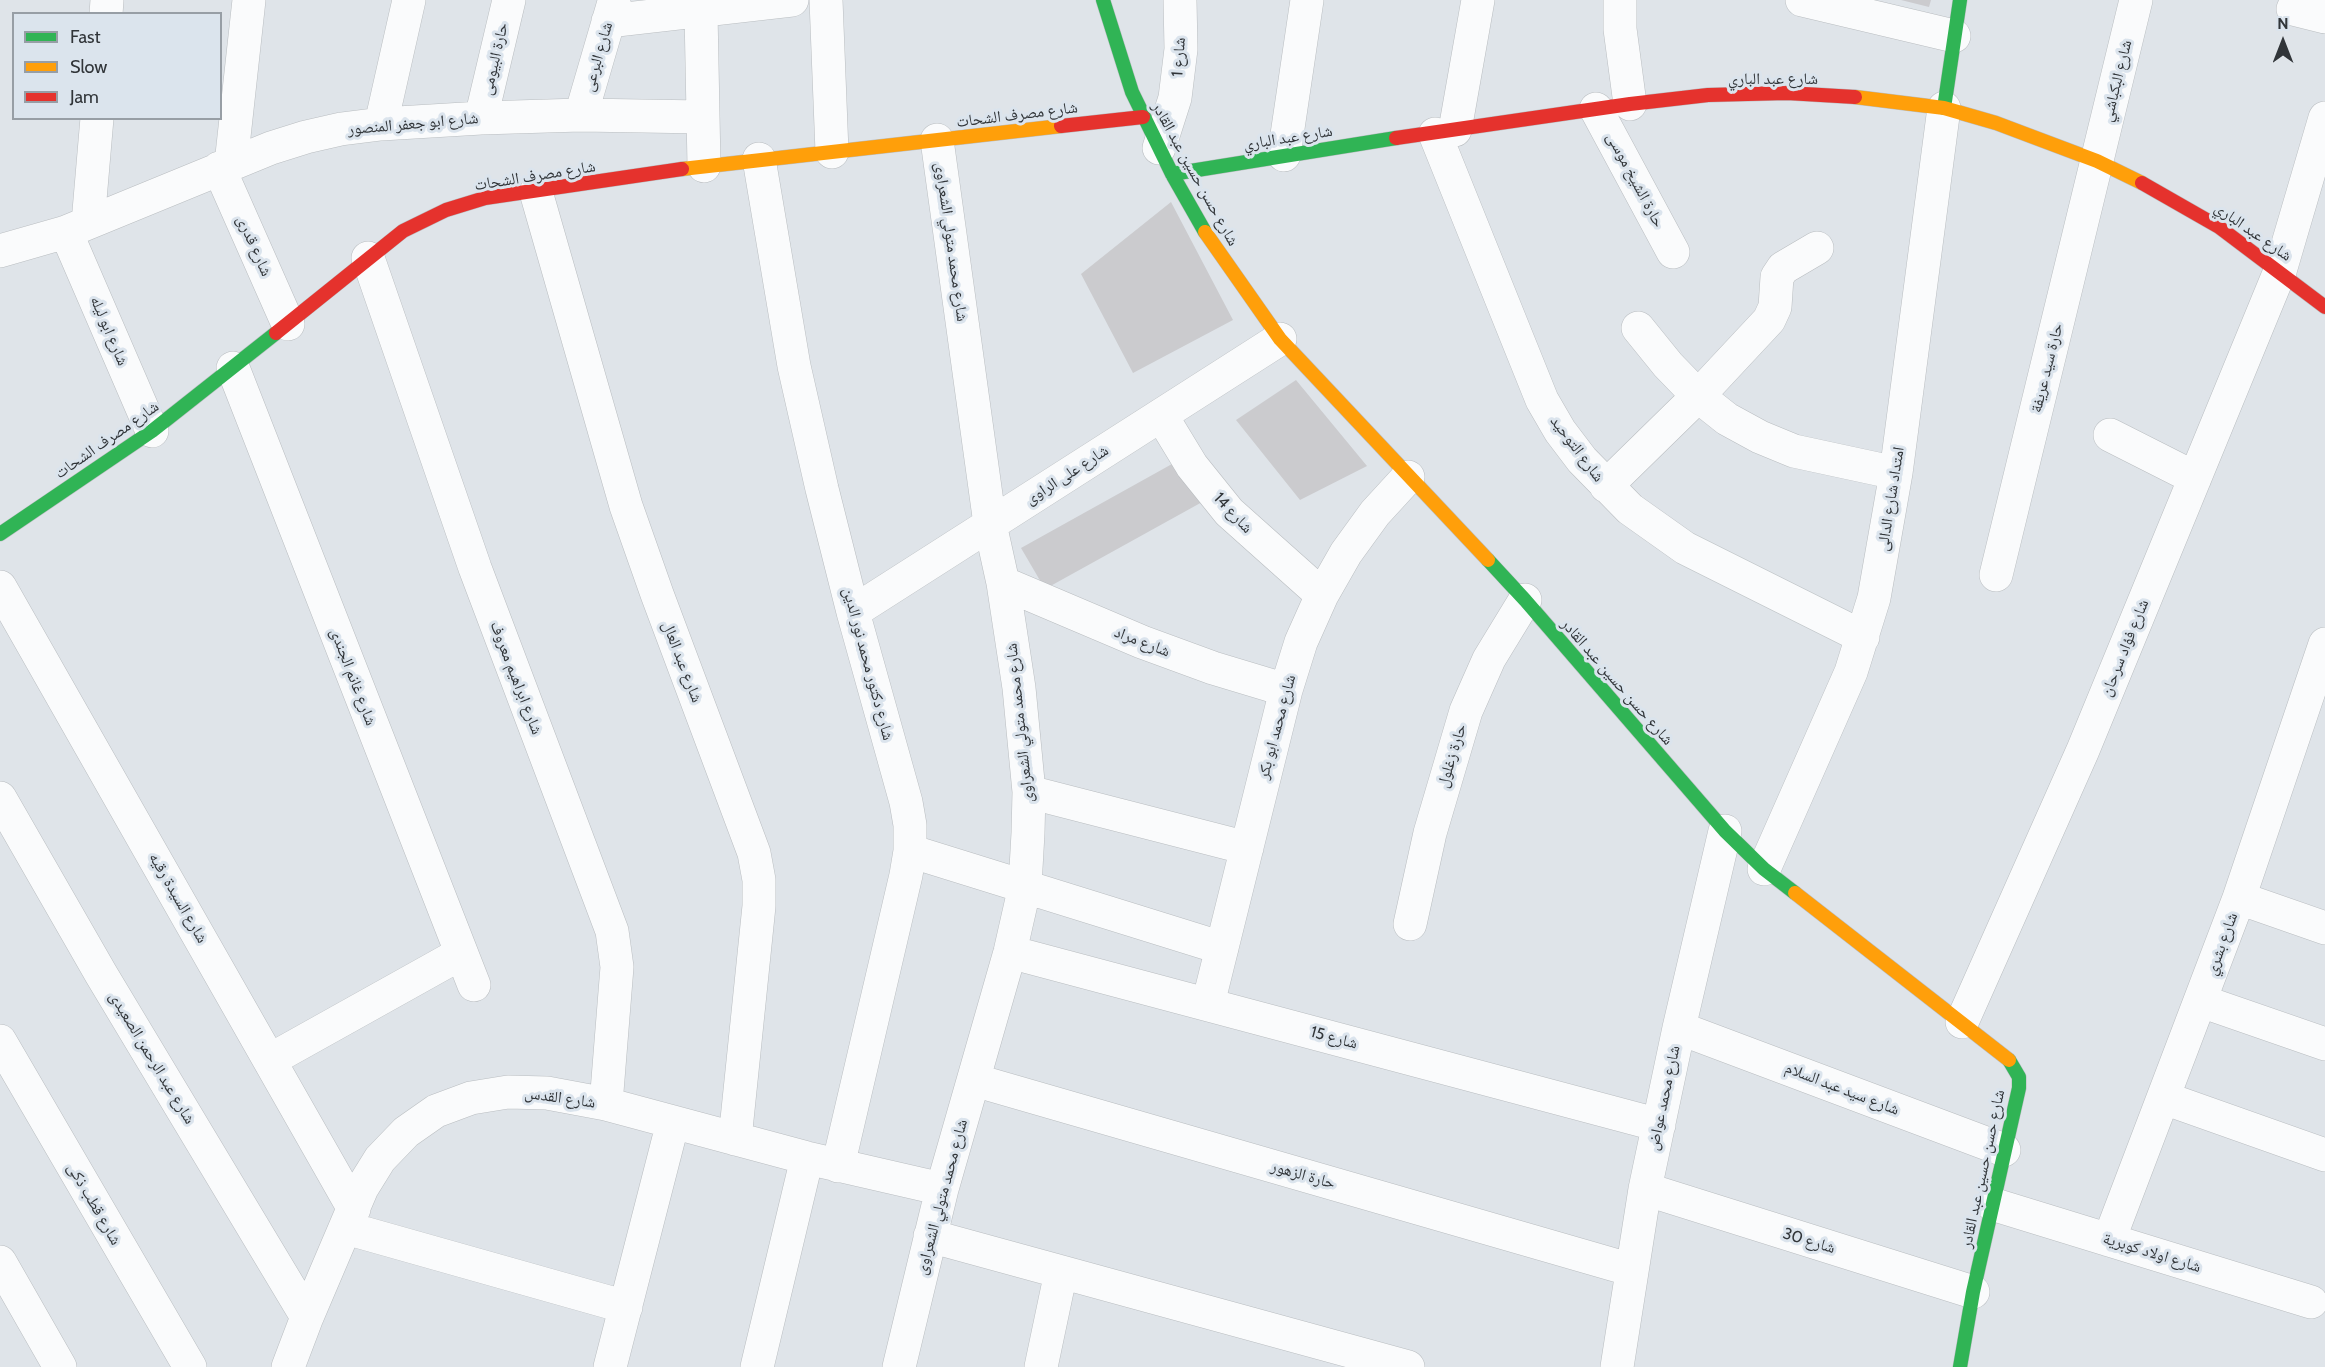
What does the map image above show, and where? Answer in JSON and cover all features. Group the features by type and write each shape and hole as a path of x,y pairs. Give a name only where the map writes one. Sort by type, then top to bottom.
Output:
{"street":[{"path":"225,166 249,0"},
{"path":"381,124 410,0"},
{"name":"حارة البيومى","path":"481,118 508,0"},
{"path":"611,10 701,12 792,0"},
{"path":"826,0 832,152"},
{"name":"شارع حسن حسين عبد القادر","path":"1103,0 1122,64 1143,117 1198,221 1227,266 1280,339 1525,600 1725,831 1764,869 2006,1056 2014,1065 2019,1077 2019,1088 1973,1292 1960,1367"},
{"name":"شارع 1","path":"1166,161 1180,50 1180,0"},
{"path":"1284,154 1307,0"},
{"path":"1445,132 1478,0"},
{"path":"1620,0 1620,29 1630,104"},
{"path":"1802,0 1954,36"},
{"path":"1944,108 1960,0"},
{"name":"شارع البكباشي","path":"2097,161 2136,0"},
{"path":"2293,9 2325,17"},
{"name":"شارع البرعى","path":"581,115 611,10"},
{"path":"701,12 704,166"},
{"name":"شارع عبد الباري","path":"1166,161 1284,154 1630,104 1708,95 1787,93 1866,98 1944,108 1996,123 2097,161 2160,192 2219,227 2321,301"},
{"name":"امتداد شارع الدالى","path":"1764,869 1851,672 1874,598 1896,473 1944,108"},
{"name":"حارة الشيخ موسى","path":"1596,109 1673,252"},
{"name":"شارع ابو جعفر المنصور","path":"0,251 77,227 225,166 306,137 381,124 481,118 581,115 703,117"},
{"name":"شارع مصرف الشحات","path":"0,534 152,431 403,231 446,210 485,198 704,166 1143,117"},
{"name":"شارع فؤاد سرحان","path":"1962,1022 2083,750 2280,271 2325,118"},
{"path":"77,227 97,120"},
{"name":"شارع التوحيد","path":"1445,132 1542,400 1566,438 1606,486 1639,516 1685,548 1863,637"},
{"name":"شارع محمد متولي الشعراوى","path":"899,1367 942,1189 1010,952 1025,886 1029,792 1019,688 1003,583 990,524 937,140"},
{"name":"شارع دكتور محمد نور الدين","path":"757,1367 822,1162 906,875 910,850 906,802 853,612 794,366 759,159"},
{"name":"حارة سيد عريفة","path":"1996,575 2097,161"},
{"name":"شارع قدرى","path":"225,166 288,324"},
{"name":"شارع عبد العال","path":"536,192 626,506 754,853 759,880 759,906 735,1139"},
{"name":"شارع ابو ليله","path":"77,227 152,431"},
{"path":"1606,486 1698,396 1769,320 1775,307 1776,277 1783,268 1817,248"},
{"name":"شارع ابراهيم معروف","path":"368,258 475,568 612,932 617,967 606,1104"},
{"path":"1638,328 1668,365 1698,396 1727,419 1760,437 1794,451 1896,473"},
{"name":"شارع على الراوى","path":"853,612 1280,339"},
{"name":"شارع غانم الجندى","path":"233,368 474,985"},
{"name":"شارع 14","path":"1161,415 1192,466 1229,512 1322,595"},
{"path":"2110,435 2195,478"},
{"name":"شارع محمد ابو بكر","path":"1208,1004 1286,690 1301,642 1322,595 1346,553 1375,513 1408,477"},
{"name":"شارع مراد","path":"1003,583 1142,642 1213,668 1286,690"},
{"name":"شارع السيدة رقيه","path":"0,587 270,1060 350,1219"},
{"name":"حارة زغلول","path":"1410,924 1433,822 1466,711 1489,659 1525,600"},
{"name":"شارع بشري","path":"2109,1240 2239,898 2325,644"},
{"path":"1029,792 1247,848"},
{"name":"شارع عبد الرحمن الصعيدى","path":"0,798 101,974 307,1317"},
{"name":"شارع محمد عواض","path":"1617,1367 1645,1189 1679,1028 1725,831"},
{"path":"910,850 1222,948"},
{"path":"2239,898 2325,928"},
{"name":"شارع 15","path":"1010,952 1659,1125"},
{"path":"270,1060 460,954"},
{"path":"2201,1001 2325,1044"},
{"name":"شارع سيد عبد السلام","path":"1679,1028 2004,1150"},
{"name":"شارع قطب ذكى","path":"0,1041 190,1367"},
{"name":"حارة الزهور","path":"974,1080 1632,1270"},
{"name":"شارع القدس","path":"288,1367 363,1188 380,1159 406,1132 436,1111 471,1098 508,1092 547,1093 606,1104 822,1162 942,1189"},
{"path":"2164,1098 2325,1155"},
{"path":"610,1367 673,1122"},
{"name":"شارع 30","path":"1645,1189 1973,1292"},
{"name":"شارع اولاد كوبرية","path":"1992,1204 2311,1302"},
{"path":"350,1219 626,1307"},
{"path":"930,1236 1408,1367"},
{"path":"0,1262 60,1367"},
{"path":"1041,1367 1061,1272"}],"building":[{"path":"1901,0 1931,0 1929,7"},
{"path":"1171,202 1233,320 1133,373 1081,274"},
{"path":"1296,380 1367,466 1300,500 1236,420"},
{"path":"1181,459 1204,501 1045,589 1021,548"}],"traffic: fast":[{"path":"1103,0 1132,92 1172,174 1205,232"},
{"path":"1944,108 1960,0"},
{"path":"1172,174 1396,138"},
{"path":"0,534 152,431 276,333"},
{"path":"1488,560 1725,831 1764,869 1795,893"},
{"path":"1960,1367 1973,1292 2019,1088 2019,1077 2009,1060"}],"traffic: slow":[{"path":"1855,97 1944,108 1996,123 2097,161 2142,183"},
{"path":"682,169 1061,126"},
{"path":"1205,232 1280,339 1488,560"},
{"path":"1795,893 2009,1060"}],"traffic: jam":[{"path":"1396,138 1708,95 1787,93 1855,97"},
{"path":"1061,126 1143,117"},
{"path":"276,333 403,231 446,210 485,198 682,169"},
{"path":"2142,183 2219,227 2325,307"}]}
